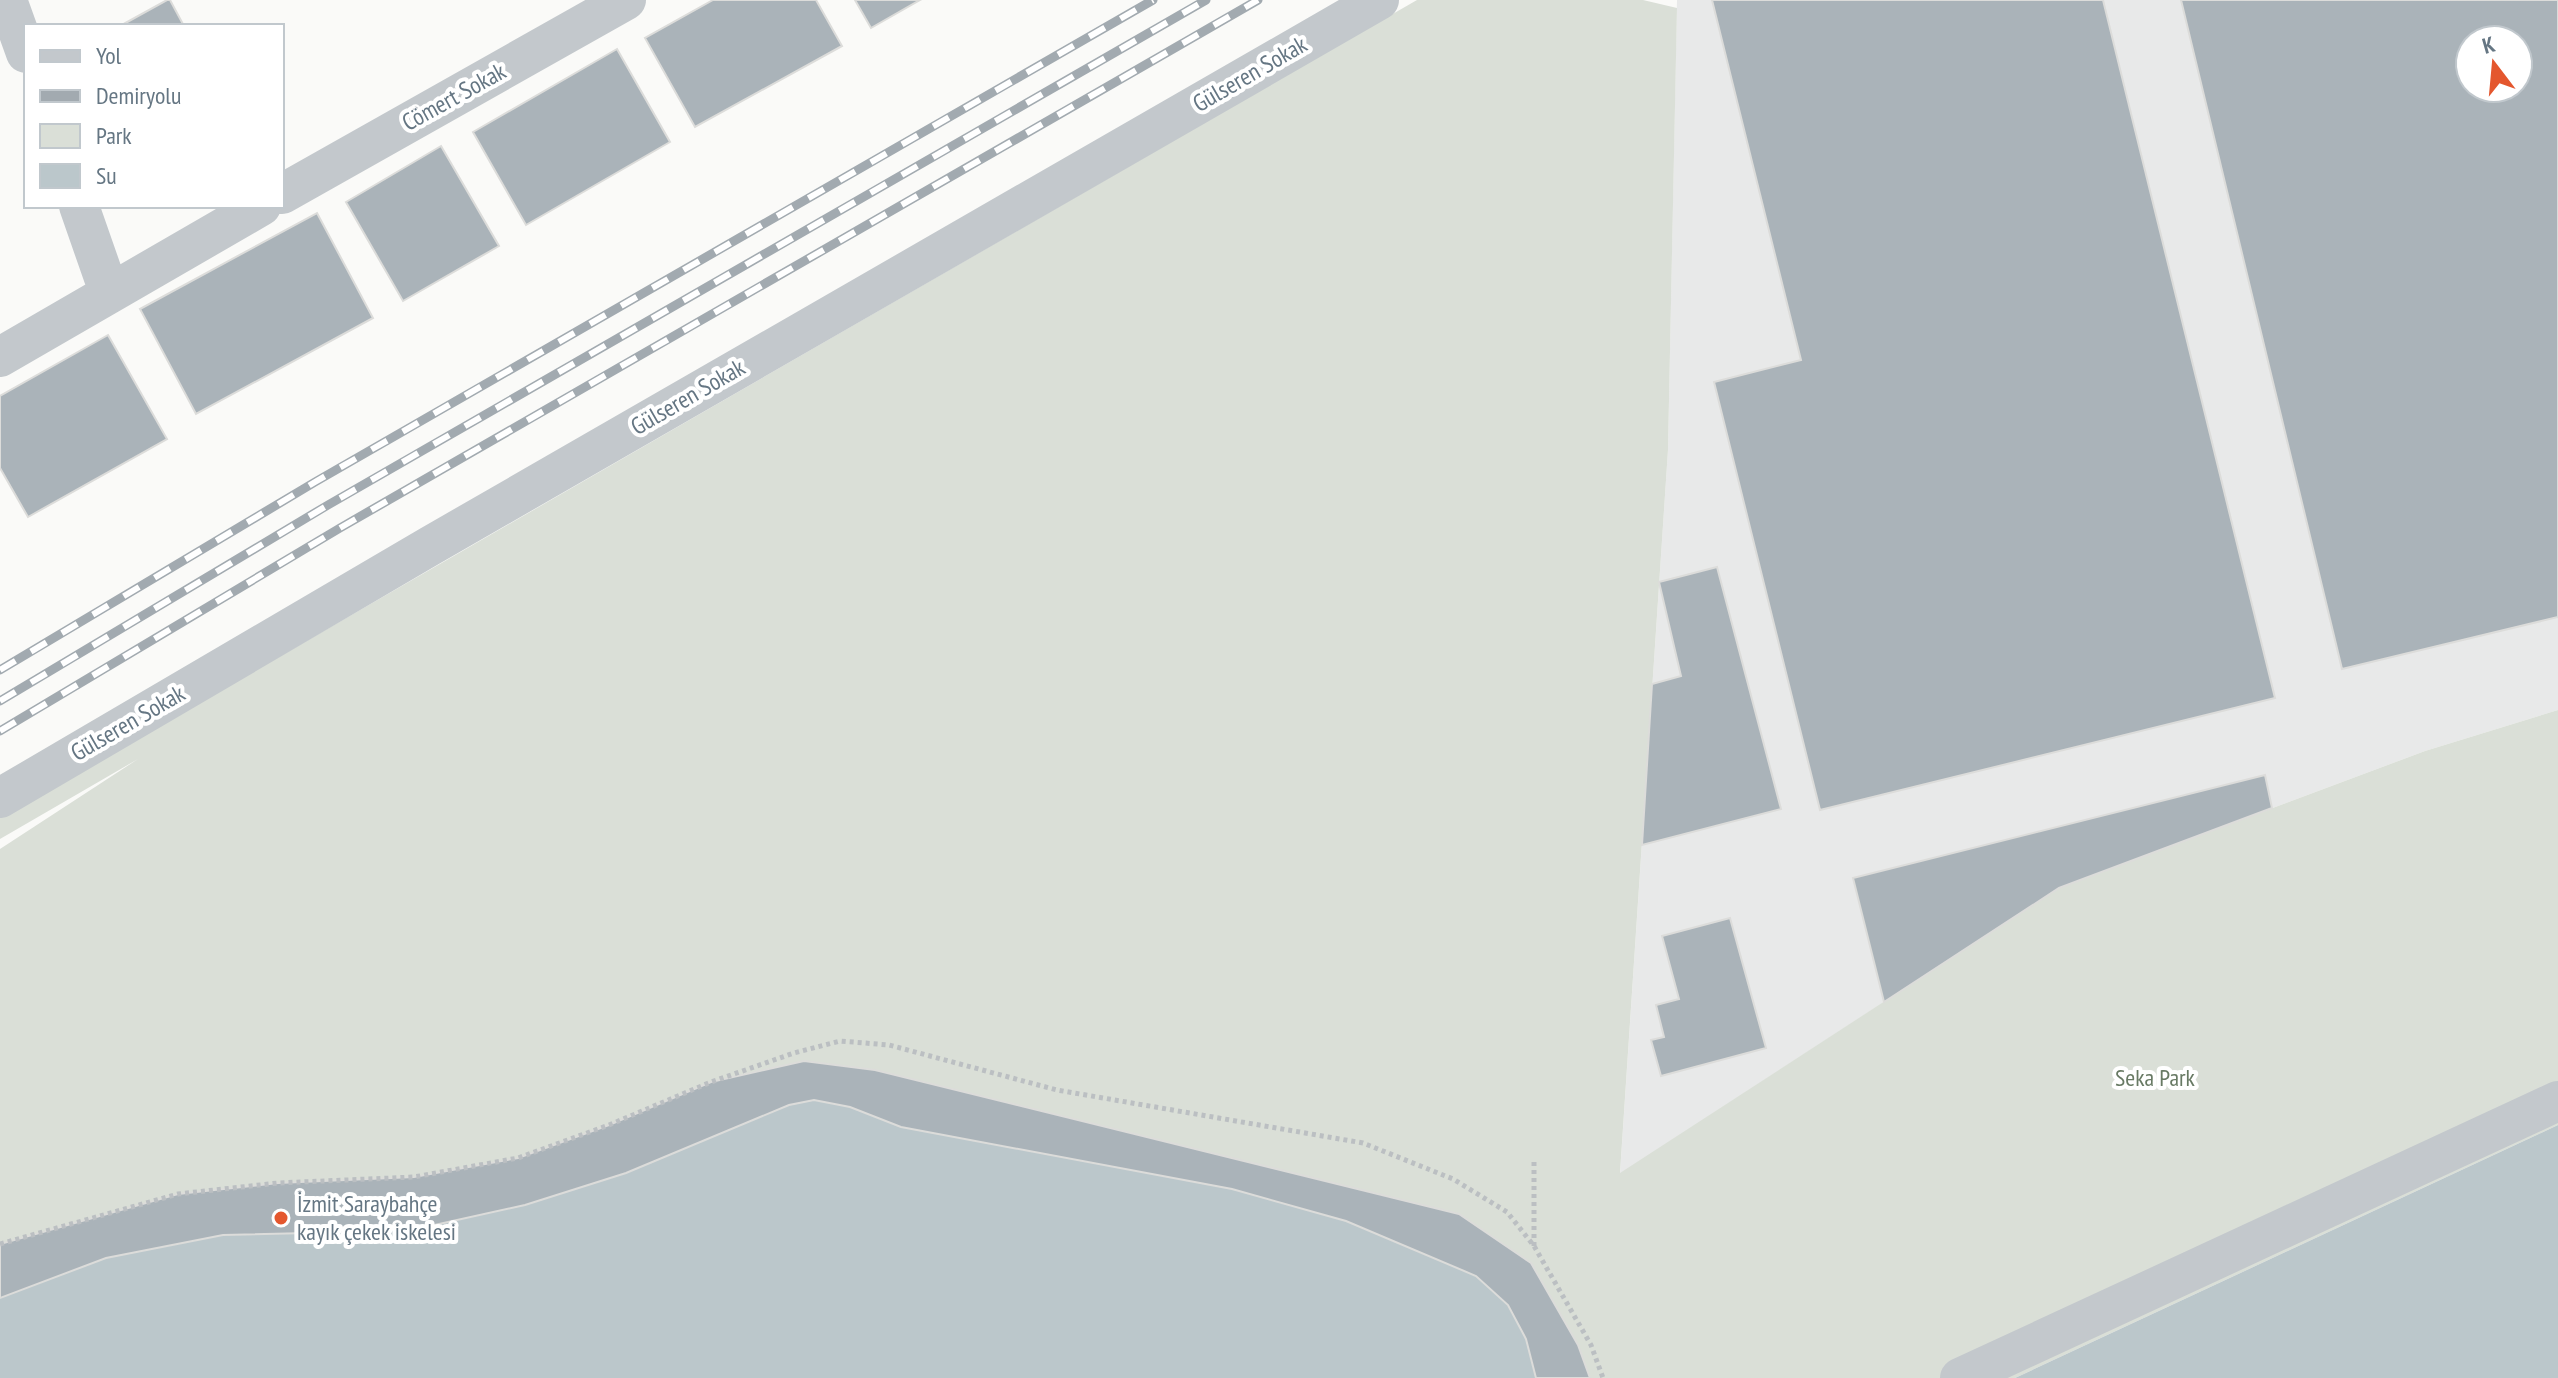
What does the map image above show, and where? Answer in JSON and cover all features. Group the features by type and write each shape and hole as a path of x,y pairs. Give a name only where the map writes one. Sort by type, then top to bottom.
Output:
{"street":[{"name":"Gülseren Sokak","path":"0,798 430,546 1379,0"},
{"name":"Cömert Sokak","path":"284,193 619,2"},
{"path":"80,208 109,292"},
{"path":"0,357 257,208"},
{"path":"1960,1378 2558,1101"}],"path":[{"path":"0,1244 178,1194 278,1183 414,1177 518,1158 609,1125 711,1082 794,1053 840,1041 889,1045 1057,1090 1363,1143 1453,1179 1507,1212 1534,1246 1591,1345 1603,1378"},
{"path":"1534,1160 1534,1246"}],"shaded area":[{"path":"1677,0 2558,0 2558,710 2425,751 2059,888 1620,1174 1668,450"}],"green space":[{"name":"Seka Park","path":"1417,0 1643,0 1677,8 1668,450 1620,1173 2059,888 2425,751 2558,710 2558,1125 2015,1378 1536,1378 1508,1306 1476,1276 1346,1221 1232,1189 789,1105 642,1166 525,1205 429,1226 352,1232 39,1281 0,1298 0,849 138,759 0,839 0,818"}],"water":[{"path":"814,1100 850,1107 902,1127 1232,1189 1346,1221 1476,1276 1508,1305 1526,1339 1536,1378 0,1378 0,1298 106,1258 223,1235 352,1232 429,1226 525,1205 626,1173 789,1105"},
{"path":"2558,1125 2558,1378 2015,1378"}],"building":[{"path":"170,0 183,24 124,24"},
{"path":"713,0 816,0 842,46 695,127 645,38"},
{"path":"855,0 920,0 871,28"},
{"path":"1712,0 2103,0 2275,698 1820,810 1714,382 1801,360"},
{"path":"2181,0 2558,0 2558,617 2342,669"},
{"path":"617,49 670,142 526,225 473,132"},
{"path":"441,146 499,246 403,301 346,202"},
{"path":"317,213 373,318 196,414 140,309"},
{"path":"108,335 167,439 28,517 0,468 0,396"},
{"path":"1717,567 1781,809 1642,845 1652,684 1681,676 1659,582"},
{"path":"2265,775 2272,808 2059,888 1884,1002 1853,878"},
{"path":"1730,918 1766,1048 1661,1076 1651,1040 1664,1037 1656,1005 1679,999 1662,936"},
{"name":"İzmit Saraybahçe kayık çekek iskelesi","path":"804,1061 875,1070 1459,1214 1531,1263 1578,1345 1590,1378 1536,1378 1526,1339 1508,1305 1476,1276 1346,1221 1232,1189 901,1127 850,1107 814,1100 789,1105 626,1173 525,1205 430,1226 352,1232 223,1235 106,1258 0,1298 0,1244 178,1194 278,1183 414,1177 518,1158 609,1125 711,1082"}],"railway":[{"path":"0,670 315,482 1153,0"},
{"path":"0,701 328,505 1206,0"},
{"path":"0,731 340,528 1258,0"}],"place":[{"name":"İzmit Saraybahçe kayık çekek iskelesi","path":"281,1218"}]}
